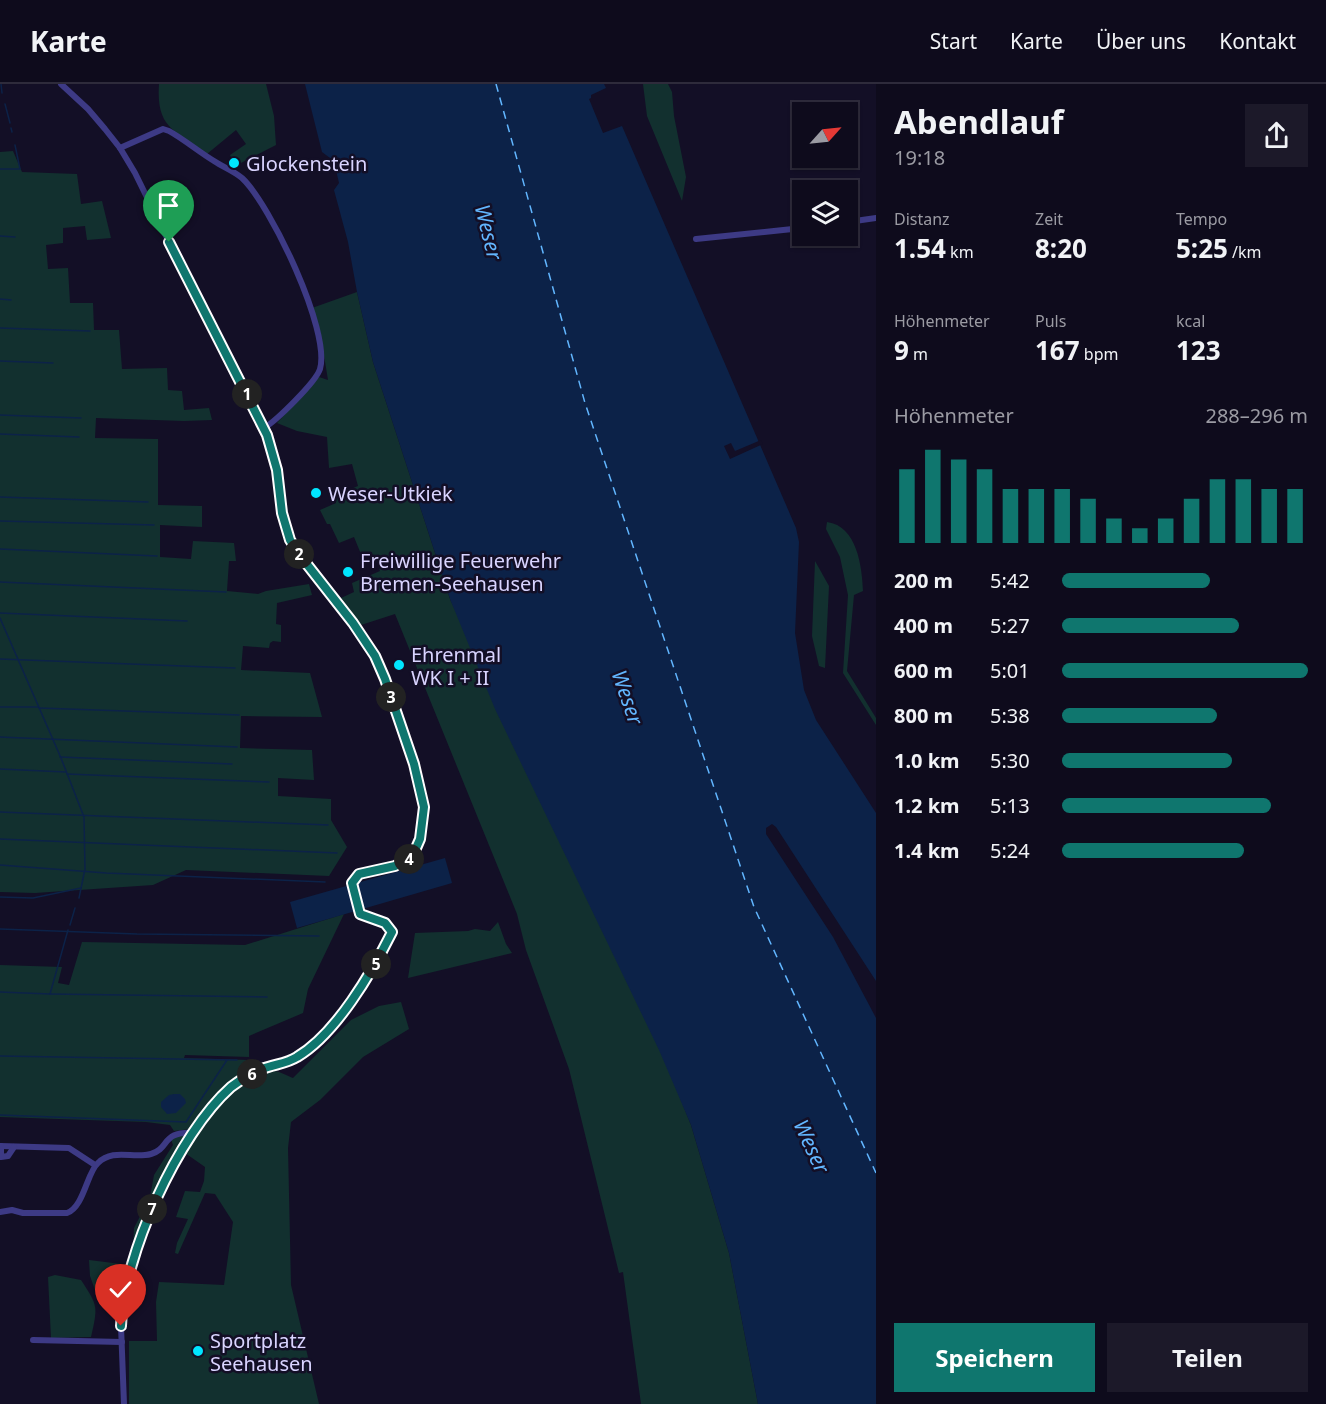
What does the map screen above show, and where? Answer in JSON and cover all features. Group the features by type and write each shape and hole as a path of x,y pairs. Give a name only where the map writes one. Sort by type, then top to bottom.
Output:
{"street":[{"path":"61,84 88,109 120,148 152,206 264,428 275,462 285,527 302,558 353,623 379,663 414,764 422,798 423,820 420,839 413,855 395,866 359,874 352,883 360,914 385,923 392,932 375,965 329,1028 298,1056 264,1068 234,1085 217,1101 180,1156 141,1231 121,1319 124,1404"},
{"path":"120,148 164,129 169,131 242,177 279,231 310,305 319,339 321,364 316,376 273,423 264,428"},
{"path":"858,221 876,218"},
{"path":"696,239 792,229"},
{"path":"0,1212 12,1210 23,1213 67,1213 73,1211 90,1180 94,1166 106,1157 113,1154 152,1154 175,1133 195,1133"},
{"path":"14,1147 8,1156 1,1156 1,1146 69,1148 94,1166"},
{"path":"33,1340 122,1342"}],"green space":[{"path":"159,84 266,84 274,116 276,145 235,166 230,155 246,144 236,130 207,154 177,133 164,120 159,99"},
{"path":"643,84 668,84 672,92 674,116 686,177 682,201 647,116"},
{"path":"13,151 22,172 77,174 81,204 102,201 111,238 87,240 85,226 63,228 63,243 46,245 48,269 68,268 70,303 93,303 94,330 119,330 122,369 167,368 168,390 182,391 184,410 209,408 212,420 96,418 95,438 158,439 158,505 202,506 202,527 160,525 160,557 191,559 193,541 234,543 236,561 229,561 227,591 258,594 309,584 312,595 277,603 276,624 281,625 281,642 273,641 269,648 243,646 241,670 310,673 322,717 241,716 240,748 312,750 314,780 278,778 278,796 331,799 331,820 347,847 329,876 186,870 153,885 35,893 0,892 0,152"},
{"path":"357,292 373,362 450,599 660,1048 691,1125 729,1253 758,1404 641,1404 623,1272 619,1273 569,1069 526,950 517,914 395,614 361,625 341,598 354,592 352,583 380,571 374,556 363,559 354,537 339,543 320,510 336,503 333,496 358,486 352,464 329,468 327,437 297,431 277,423 319,377 328,380 320,331 312,308"},
{"path":"827,522 845,531 859,559 863,591 854,595 847,671 876,718 876,725 843,673 848,595 840,557 826,529"},
{"path":"815,561 829,586 825,668 819,666 812,636"},
{"path":"344,914 308,989 303,1013 249,1036 249,1057 185,1055 184,1058 249,1060 257,1068 224,1089 191,1129 174,1131 170,1125 146,1122 0,1117 0,965 62,967 58,983 69,985 82,942 245,945"},
{"path":"498,922 512,953 408,978 415,933 475,929 490,931"},
{"path":"401,1002 409,1029 363,1057 320,1100 291,1122 288,1148 291,1285 319,1404 129,1404 129,1341 157,1341 156,1302 159,1282 224,1285 233,1222 215,1194 205,1193 178,1254 175,1253 188,1219 176,1217 185,1191 200,1192 204,1181 205,1167 185,1153 201,1129 223,1100 249,1077 262,1072 275,1071 293,1078 351,1020 379,1006"},
{"path":"182,1134 187,1141 142,1221 135,1251 133,1249 134,1228 150,1197 154,1175 173,1145 171,1139"},
{"path":"89,1260 129,1265 119,1305 99,1301 90,1276"},
{"path":"55,1275 81,1280 91,1296 95,1307 95,1319 91,1337 51,1338 48,1277"}],"water":[{"name":"Weser","path":"305,84 604,84 606,88 591,95 589,99 603,133 622,126 796,528 799,542 795,633 804,690 816,720 876,813 876,981 776,827 772,824 766,828 766,834 833,937 876,1018 876,1404 758,1404 729,1253 691,1125 659,1050 495,709 450,599 373,362 348,242 334,190 339,183 334,161 322,152"},
{"path":"445,858 452,883 297,928 290,902"},
{"path":"174,1094 180,1094 186,1103 176,1113 167,1114 161,1107 161,1102"}],"pier":[{"path":"761,440 763,444 730,459 724,446 731,443 735,451"}],"waterway":[{"path":"1,84 2,93"},
{"path":"5,104 10,123"},
{"path":"11,128 12,132"},
{"path":"0,169 20,169 15,145"},
{"path":"0,236 15,237"},
{"path":"0,299 11,300"},
{"path":"0,328 90,331"},
{"path":"0,361 53,363"},
{"path":"0,415 81,418"},
{"path":"0,434 79,437"},
{"path":"0,497 148,502"},
{"path":"0,521 154,525"},
{"path":"0,549 157,556"},
{"path":"0,582 226,592"},
{"path":"0,613 187,621"},
{"path":"0,618 84,817 85,869 79,898"},
{"path":"0,659 235,668"},
{"path":"0,707 38,707"},
{"path":"39,708 239,715"},
{"path":"0,737 237,747"},
{"path":"60,757 232,764"},
{"path":"0,769 66,772"},
{"path":"67,774 269,782"},
{"path":"0,812 328,825"},
{"path":"0,839 337,853"},
{"path":"0,865 106,873 325,882"},
{"path":"0,897 33,898 81,888"},
{"path":"70,925 75,908"},
{"path":"0,929 137,934 319,936"},
{"path":"0,992 50,994 68,930"},
{"path":"50,994 267,997"},
{"path":"0,1056 237,1060"},
{"path":"0,1115 186,1122 227,1060"}],"ferry route":[{"path":"496,84 585,403 754,907 876,1173"}],"place":[{"name":"Glockenstein","path":"234,163"},
{"name":"Weser-Utkiek","path":"316,493"},
{"name":"Freiwillige Feuerwehr Bremen-Seehausen","path":"348,572"},
{"name":"Ehrenmal WK I + II","path":"399,665"},
{"name":"Sportplatz Seehausen","path":"198,1351"}],"route":[{"path":"121,1326 125,1294 141,1231 159,1193 209,1111 234,1085 251,1074 288,1061 311,1046 348,1005 375,965 392,932 385,923 360,914 353,879 359,874 395,866 413,855 420,839 424,807 414,764 379,663 369,645 290,540 282,513 277,470 267,435 169,242"}]}
